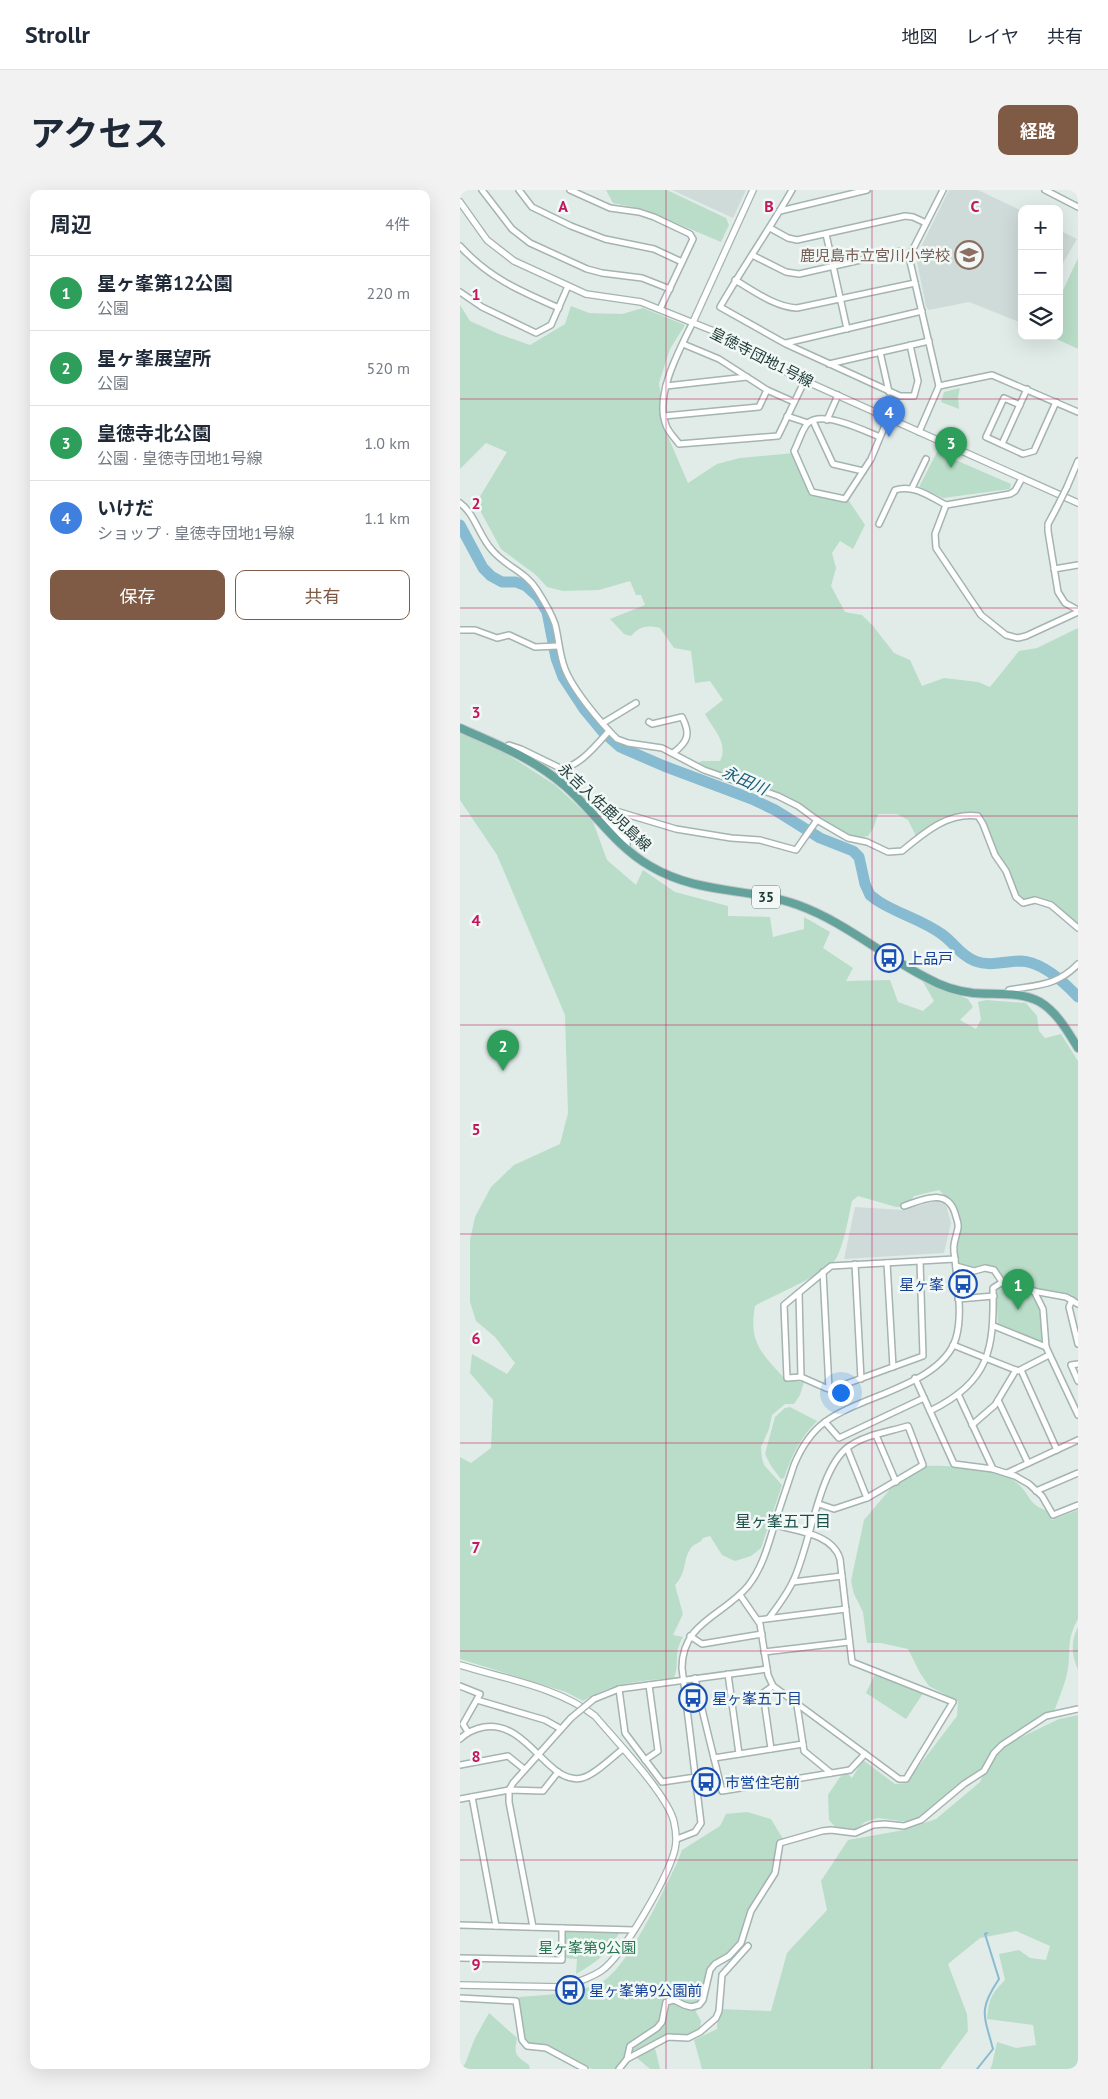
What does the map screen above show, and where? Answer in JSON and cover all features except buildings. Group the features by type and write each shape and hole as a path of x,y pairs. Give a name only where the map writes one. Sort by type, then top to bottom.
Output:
{"main road":[{"name":"永吉入佐鹿児島線","path":"460,728 505,748 546,770 566,787 627,851 655,870 685,883 777,899 813,911 947,988 973,993 1026,997 1041,1003 1056,1016 1078,1048"}],"street":[{"path":"482,190 512,229 530,243 602,274 642,278 670,289"},
{"path":"519,190 532,207 571,226 605,240 644,246 682,262"},
{"path":"570,190 583,193 610,208 639,212 654,217 690,234 693,238 660,309"},
{"path":"753,190 683,344 666,386 663,408 666,426 679,444 778,436 805,380"},
{"path":"792,190 720,307 786,344 895,395 910,397 915,394 918,381 910,345"},
{"path":"780,210 867,190"},
{"path":"919,432 939,386 910,255 942,190"},
{"path":"1045,190 1078,207"},
{"name":"皇徳寺団地1号線","path":"460,202 478,229 498,250 514,261 586,294 633,301 693,322 734,340 805,380 1078,503"},
{"path":"770,228 792,240 801,240 905,216 913,217 926,223"},
{"path":"826,234 847,329"},
{"path":"460,246 486,272 559,308"},
{"path":"752,255 786,272 808,273 900,251 910,255"},
{"path":"735,280 788,308 797,308 915,283"},
{"path":"460,292 482,307 536,332 552,325 568,286"},
{"path":"786,344 922,311"},
{"path":"829,364 929,341"},
{"path":"683,344 719,360 767,390 794,402"},
{"path":"880,352 889,392"},
{"path":"939,386 992,375 1078,412"},
{"path":"666,386 747,377"},
{"path":"1002,444 1027,389"},
{"path":"664,416 759,407 767,390"},
{"path":"826,420 838,395"},
{"path":"1020,405 1004,398 986,437 1023,454 1034,451 1056,402"},
{"path":"787,416 810,422 832,464 863,471"},
{"path":"880,437 842,422 816,419 810,422 794,451 812,492 845,499 863,471 880,437 889,418"},
{"path":"912,488 926,459"},
{"path":"1078,461 1076,472 1048,524 1060,596 1065,603 1078,611"},
{"path":"879,524 895,490 909,487 946,504 1010,494 1015,491 1022,478"},
{"path":"460,503 467,508 491,550 522,573 536,588 554,623 556,647 565,670 608,732 617,739 624,742 662,748 704,770 778,796 798,806 817,821 842,836 867,842 888,852 902,851 944,820 978,816 995,855 1006,871 1016,897 1022,903 1035,900 1051,905 1078,928"},
{"path":"946,504 935,534 936,548 981,615 1006,635 1018,638 1078,611"},
{"path":"1054,569 1078,565"},
{"path":"460,630 475,630 497,638 509,635 531,647 556,647"},
{"path":"603,723 636,703"},
{"path":"649,722 652,724 682,717 688,730 686,740 683,746 673,753"},
{"path":"505,748 509,745 521,749 564,768 590,753 608,732"},
{"path":"627,851 627,842 600,812 600,809 606,808 676,829 731,838 760,840 796,850 817,821"},
{"path":"1006,994 1009,990 1050,984 1063,977 1078,964"},
{"path":"677,1839 696,1832 701,1823 683,1680 682,1656 685,1644 698,1628 748,1586 761,1566 799,1452 807,1439 826,1422 930,1372 939,1365 953,1346 959,1319 953,1243 958,1225 953,1206 941,1197 934,1196 904,1206"},
{"path":"920,1261 924,1353 920,1358 829,1389 801,1377 787,1378 784,1305 831,1266 955,1259"},
{"path":"887,1263 893,1367"},
{"path":"855,1264 861,1378"},
{"path":"956,1266 974,1270 990,1269 999,1276 1005,1286 1066,1297 1078,1304"},
{"path":"823,1272 829,1389"},
{"path":"930,1411 958,1394 981,1369 991,1346 994,1326 993,1288 1002,1283"},
{"path":"1034,1291 1043,1309 1046,1347 1078,1415"},
{"path":"799,1293 801,1377"},
{"path":"958,1299 994,1296"},
{"path":"1072,1300 1069,1307 1078,1341"},
{"path":"994,1326 1046,1347"},
{"path":"953,1346 1018,1370 1057,1450"},
{"path":"972,1425 998,1400 1018,1370 1049,1355"},
{"path":"1078,1364 1071,1365 1078,1381"},
{"path":"915,1378 954,1464 993,1469 1022,1479 1042,1496 1054,1515 1078,1505"},
{"path":"958,1394 993,1469"},
{"path":"826,1422 839,1438 924,1398"},
{"path":"998,1400 1028,1464"},
{"path":"770,1618 793,1582 819,1504 833,1463 847,1448 861,1440 908,1426 923,1465 867,1498 834,1510 819,1504"},
{"path":"876,1435 896,1482"},
{"path":"1007,1473 1078,1440"},
{"path":"847,1448 867,1498"},
{"path":"1036,1491 1078,1472"},
{"path":"740,1594 758,1620 767,1669 773,1686 899,1779 906,1779 953,1702 852,1662 840,1559 835,1548 824,1540 775,1525"},
{"path":"793,1582 842,1576"},
{"path":"758,1620 846,1609"},
{"path":"690,1636 702,1644 762,1634"},
{"path":"764,1652 850,1642"},
{"path":"460,1665 568,1699 595,1716 667,1806 674,1822 677,1839 669,1866 634,1930 609,1964 601,1971 576,1983 562,1987 460,1986"},
{"path":"533,1928 509,1802 509,1790 538,1754 571,1718 594,1699 619,1689 767,1669"},
{"path":"728,1674 739,1754"},
{"path":"695,1678 722,1791 852,1769 865,1754"},
{"path":"645,1760 658,1751 649,1685"},
{"path":"460,1686 480,1694 463,1724 468,1732"},
{"path":"771,1749 763,1693 773,1686"},
{"path":"619,1689 624,1733 662,1782 696,1777"},
{"path":"477,1700 545,1720 561,1729"},
{"path":"797,1705 806,1754 831,1773"},
{"path":"619,2069 626,2059 630,2046 658,2028 662,2022 666,2002 674,2000 691,2006 699,2005 704,2000 710,1970 736,1949 741,1942 751,1911 775,1873 780,1843 822,1831 831,1830 855,1833 873,1826 884,1824 904,1826 921,1820 952,1793 984,1771 994,1753 1002,1745 1046,1716 1078,1709"},
{"path":"460,1739 468,1732 487,1727 502,1728 515,1734 562,1776 576,1779 588,1776 622,1749"},
{"path":"714,1758 803,1744"},
{"path":"460,1765 508,1756 524,1770"},
{"path":"460,1799 509,1790 543,1791 558,1772"},
{"path":"472,1797 496,1926"},
{"path":"460,1923 533,1928 634,1930"},
{"path":"460,1958 562,1960 562,1928"},
{"path":"626,2059 668,2037 688,2038 700,2032 716,2018 719,2011 722,1975 748,1946"},
{"path":"460,1998 516,2001 522,2040 527,2046 546,2048 585,2069"}],"shaded area":[{"path":"672,190 746,190 733,218"},
{"name":"鹿児島市立宮川小学校","path":"949,190 978,190 1018,209 1018,321 969,302 929,310 926,307 916,257"},
{"path":"1063,232 1077,239 1063,263"},
{"path":"936,1201 946,1205 951,1223 944,1253 844,1259 855,1207 902,1210"}],"green space":[{"path":"606,190 667,190 726,218 729,225 721,242 643,209 613,203"},
{"path":"1078,258 1078,349 1059,340 1063,340 1063,290"},
{"path":"460,305 470,321 530,345 565,324 571,306 589,313 622,314 643,308 685,325 670,349 659,383 666,432 688,483 717,464 740,458 795,453 812,496 849,501 865,525 853,549 840,541 832,553 836,568 831,586 845,612 862,615 894,653 910,660 922,686 944,678 978,682 990,687 1019,651 1037,648 1078,628 1078,926 1051,902 1041,898 1021,899 1008,870 994,848 985,820 975,813 942,819 916,836 908,820 897,814 878,814 873,829 868,836 849,836 831,828 800,805 776,792 696,764 702,761 720,761 723,748 719,736 705,714 723,700 710,681 695,683 691,651 674,648 660,628 644,627 631,636 624,634 610,619 645,605 641,595 636,595 630,581 599,590 563,591 547,587 536,575 501,549 476,503 507,452 486,443 460,469"},
{"path":"960,388 958,397 959,409 941,402 944,392"},
{"path":"937,452 1011,484 1010,489 943,498 919,487"},
{"path":"460,733 507,754 555,785 592,819 607,860 636,885 643,870 675,892 728,906 728,916 770,917 773,937 804,929 804,917 830,932 823,948 853,968 846,981 890,980 898,1002 923,1011 934,1001 922,980 968,999 973,1007 960,1020 976,1029 981,1019 978,1002 986,1000 1026,1003 1037,1016 1039,1031 1045,1038 1061,1034 1078,1061 1078,1302 1061,1292 1007,1284 1003,1282 1002,1275 991,1265 971,1268 959,1263 954,1250 954,1244 961,1221 955,1206 939,1190 914,1196 907,1207 896,1207 858,1196 852,1201 842,1244 832,1264 812,1277 755,1306 754,1330 759,1348 786,1380 804,1382 800,1395 794,1404 785,1404 772,1415 769,1429 761,1447 764,1465 782,1485 761,1548 751,1556 735,1561 722,1555 710,1536 703,1538 692,1546 688,1552 682,1575 675,1585 683,1614 673,1635 683,1637 678,1648 677,1668 674,1678 627,1683 605,1690 583,1701 566,1692 460,1659 460,1457 471,1463 491,1448 493,1400 470,1373 472,1354 507,1374 515,1363 495,1337 476,1321 470,1302 470,1240 475,1217 491,1187 514,1165 560,1144 568,1113 565,1015 497,855 460,800"},
{"path":"996,1289 1033,1294 1039,1304 1043,1340 1041,1342 998,1325"},
{"path":"790,1407 817,1421 801,1440 793,1454 784,1478 781,1479 765,1454 775,1417 785,1408"},
{"path":"926,1466 974,1468 1010,1478 1022,1487 1037,1506 1048,1511 1052,1520 1078,1510 1078,1619 1070,1640 1067,1674 1054,1712 1043,1715 993,1749 982,1769 956,1786 919,1819 909,1822 878,1818 865,1822 857,1829 848,1831 836,1828 829,1820 828,1795 840,1777 847,1773 852,1778 863,1760 895,1784 906,1783 957,1716 958,1701 929,1686 908,1649 881,1643 867,1643 863,1612 854,1594 851,1581 864,1520 891,1488"},
{"path":"1078,1627 1078,1670 1073,1649 1075,1633"},
{"path":"875,1674 924,1692 906,1719 866,1693"},
{"path":"1078,1715 1078,2069 990,2069 997,2042 1016,2048 1036,2045 1033,2025 987,2019 992,1997 1005,1980 999,1954 1019,1950 1030,1958 1046,1960 1050,1946 1016,1931 980,1938 948,1964 967,2014 968,2031 940,2069 702,2069 694,2040 717,2029 718,2009 771,2011 787,1953 827,1910 821,1881 848,1840 904,1830 936,1819 980,1782 991,1757 1007,1744 1059,1719"},
{"path":"747,1812 771,1819 783,1839 777,1850 776,1873 751,1914 743,1941 716,1964 710,1972 696,2012 701,2021 700,2027 689,2034 667,2035 644,2045 624,2058 617,2069 592,2069 549,2047 528,2044 525,2039 519,1997 559,1994 579,1990 598,1984 609,1977 632,1948 643,1930 682,1850 720,1826 726,1814"},
{"name":"星ヶ峯第9公園","path":"567,1931 620,1932 601,1956 590,1966 576,1974 577,1959 565,1958 565,1933"},
{"path":"489,2013 517,2038 517,2054 529,2065 530,2069 460,2069 465,2064 475,2038"},
{"path":"655,2048 660,2069 650,2069 637,2058 646,2051"}],"waterway":[{"name":"永田川","path":"460,525 483,568 491,576 502,582 516,582 526,586 538,597 547,612 556,658 563,677 584,709 603,732 620,747 664,766 752,799 775,810 820,838 853,851 859,857 865,884 870,895 878,901 935,930 970,959 986,964 1029,962 1045,969 1060,979 1078,997"},
{"path":"977,2069 993,2049 985,2020 985,2013 988,1998 999,1979 985,1934 987,1933"}],"place":[{"name":"鹿児島市立宮川小学校","path":"969,255"},
{"name":"いけだ","path":"889,437"},
{"name":"皇徳寺北公園","path":"951,468"},
{"name":"上品戸","path":"889,958"},
{"name":"星ヶ峯展望所","path":"503,1071"},
{"name":"星ヶ峯","path":"963,1284"},
{"name":"星ヶ峯第12公園","path":"1018,1310"},
{"name":"星ヶ峯五丁目","path":"693,1698"},
{"name":"市営住宅前","path":"706,1782"},
{"name":"星ヶ峯第9公園前","path":"570,1990"}],"district":[{"name":"星ヶ峯五丁目","path":"783,1521"}]}
